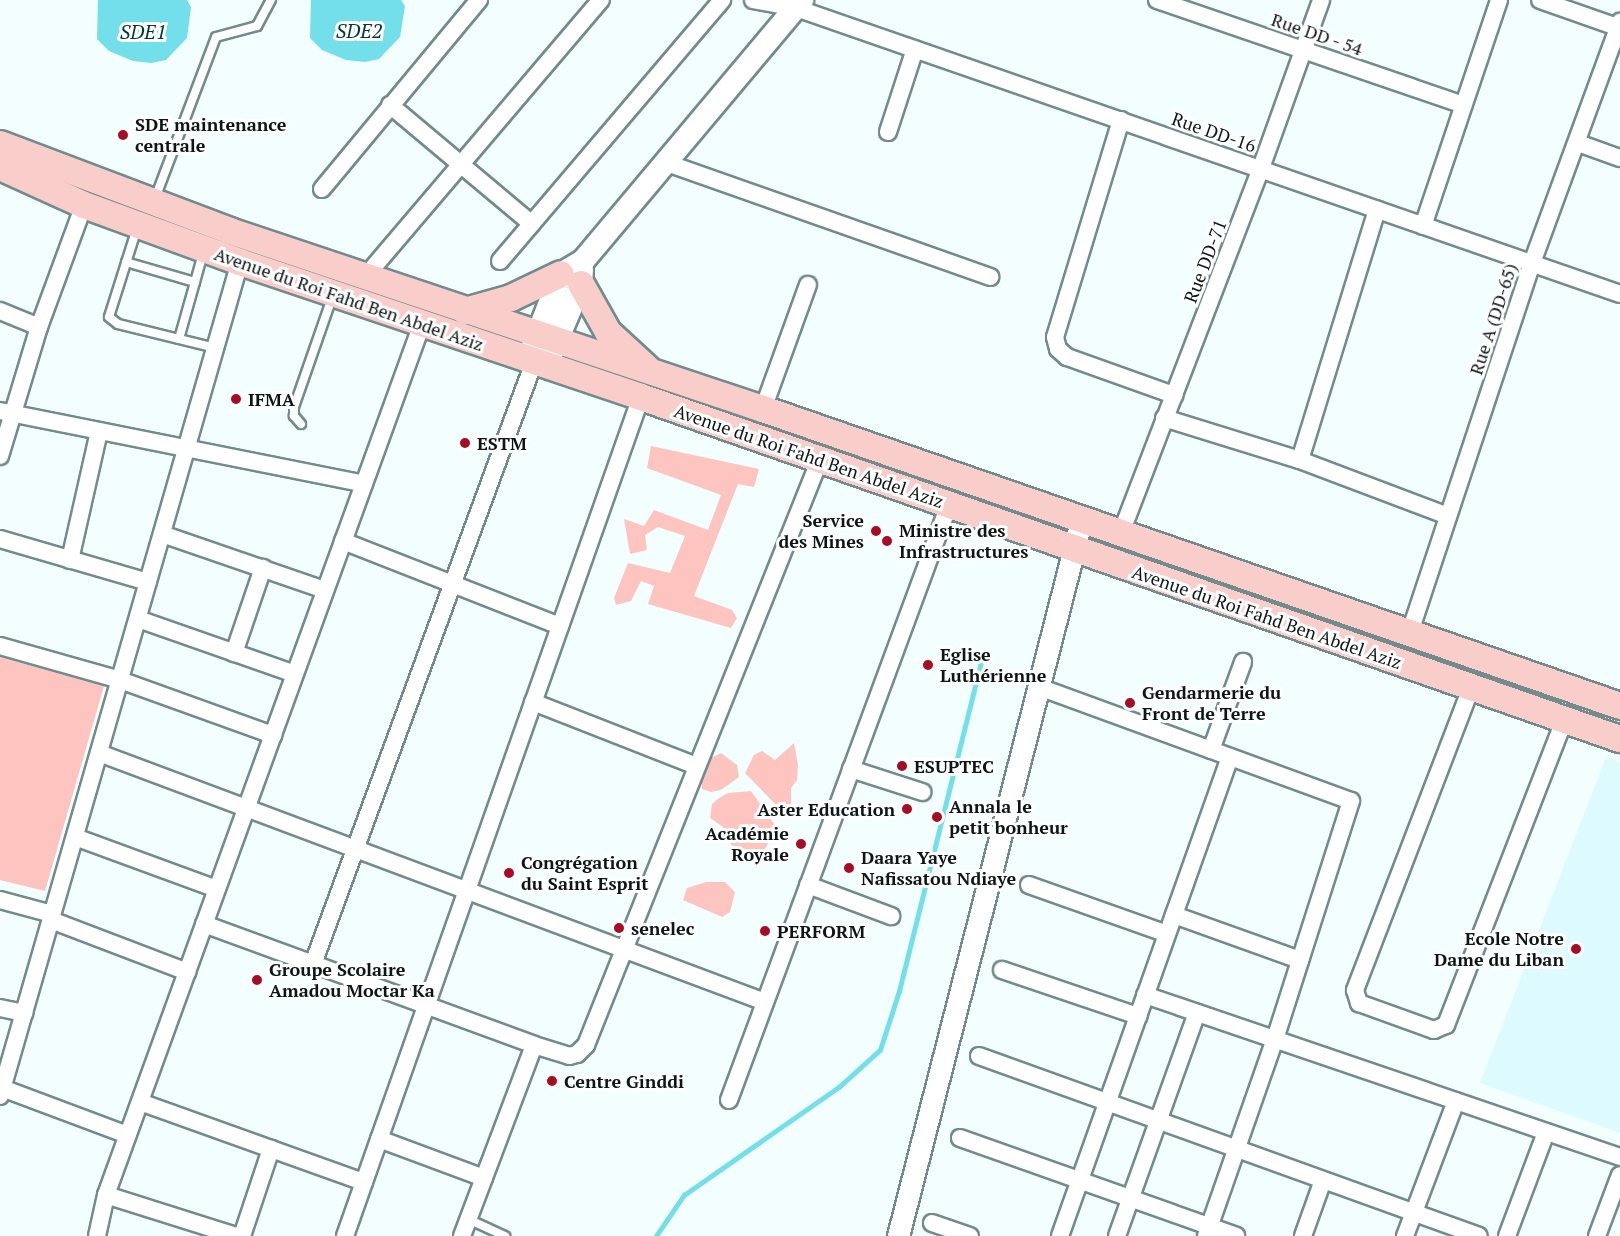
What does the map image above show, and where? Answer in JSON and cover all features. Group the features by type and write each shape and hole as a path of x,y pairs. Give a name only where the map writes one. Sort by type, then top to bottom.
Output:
{"main road":[{"path":"536,363 575,273 664,162 799,4"},
{"name":"Avenue du Roi Fahd Ben Abdel Aziz","path":"0,144 153,204 465,311 763,409 1620,706"},
{"name":"Avenue du Roi Fahd Ben Abdel Aziz","path":"1,169 84,205 333,295 641,397 1620,739"},
{"path":"465,311 511,298 575,273"},
{"path":"575,273 608,332 653,373"}],"street":[{"path":"322,189 479,0"},
{"path":"365,277 601,0"},
{"path":"500,261 722,0"},
{"name":"Rue DD-16","path":"753,0 799,4 915,49 1620,294"},
{"name":"Rue DD - 54","path":"1157,0 1464,105"},
{"name":"Rue DD-71","path":"1120,533 1261,168 1305,51 1321,0"},
{"path":"1423,226 1499,0"},
{"path":"1540,0 1619,26"},
{"name":"Rue A (DD-65)","path":"1410,632 1532,263 1578,143 1619,26"},
{"path":"888,132 915,49"},
{"path":"390,105 532,224"},
{"path":"1121,120 1055,337 1058,349 1067,357 1174,395"},
{"path":"1578,143 1620,158"},
{"path":"664,162 990,277"},
{"path":"0,456 7,412 84,205"},
{"path":"1300,460 1377,210"},
{"path":"128,1135 1,1092 240,262"},
{"path":"763,409 808,285"},
{"path":"0,312 39,327"},
{"path":"97,1236 106,1195 422,324"},
{"path":"313,964 536,363"},
{"path":"345,1236 641,397"},
{"path":"7,412 364,484"},
{"path":"1164,418 1300,460 1448,516"},
{"path":"70,560 99,431"},
{"path":"204,924 534,1046 568,1056 586,1045 622,948 820,459"},
{"path":"729,1100 949,505"},
{"path":"898,1236 1081,521"},
{"path":"162,534 325,590"},
{"path":"0,539 148,582"},
{"path":"343,541 560,626"},
{"path":"234,653 263,568"},
{"path":"138,619 295,674"},
{"path":"0,646 120,680 273,735"},
{"path":"1211,750 1243,662"},
{"path":"1039,687 1351,801 1275,1039 1207,1231"},
{"path":"1471,688 1355,990 1359,1003 1434,1030 1446,1025 1564,720"},
{"path":"533,702 696,766"},
{"path":"99,753 765,1002"},
{"path":"1060,1236 1230,756"},
{"path":"851,769 922,792"},
{"path":"75,837 217,889"},
{"path":"808,885 891,916"},
{"path":"1029,885 1167,934"},
{"path":"0,900 52,917 187,972"},
{"path":"1174,915 1300,960"},
{"path":"1002,970 1138,1016"},
{"path":"1145,995 1620,1157"},
{"path":"0,1008 24,1013"},
{"path":"1117,1236 1197,1013"},
{"path":"462,1236 534,1046"},
{"path":"980,1056 1479,1236"},
{"path":"1405,1236 1456,1101"},
{"path":"140,1102 364,1182"},
{"path":"1507,1236 1546,1132"},
{"path":"960,1138 1130,1198 1207,1231 1236,1236"},
{"path":"379,1139 484,1178"},
{"path":"242,1236 270,1149"},
{"path":"1597,1236 1620,1175"},
{"path":"1303,1236 1323,1180"},
{"path":"106,1195 236,1236"},
{"path":"932,1223 970,1236"}],"lane":[{"path":"153,204 216,37 257,26 271,0"},
{"path":"138,225 109,317 118,324 216,348"},
{"path":"179,339 204,249"},
{"path":"126,262 195,282"},
{"path":"301,424 294,416 294,407 333,295"},
{"path":"468,1219 505,1236"}],"shaded area":[{"path":"651,446 759,469 754,487 738,484 694,596 732,610 737,618 731,628 648,604 654,586 641,581 631,601 616,605 614,598 628,563 670,573 685,536 658,527 645,535 647,550 630,554 624,519 644,526 654,510 708,530 721,495 647,468"},
{"path":"0,657 104,686 45,891 0,880"},
{"path":"794,743 798,765 797,780 791,788 791,806 779,808 745,773 754,755 762,751 775,760"},
{"path":"721,753 737,765 739,777 721,790 711,792 702,789 701,779 711,758"},
{"name":"Ecole Notre Dame du Liban","path":"1606,757 1620,762 1620,1133 1480,1083"},
{"path":"751,791 777,828 762,854 731,845 723,827 710,818 712,804 719,798 728,793"},
{"path":"706,882 725,882 735,892 730,912 722,917 683,900 687,888"}],"water":[{"name":"SDE1","path":"98,0 187,0 191,7 187,38 166,60 151,63 133,61 109,51 97,39"},
{"name":"SDE2","path":"311,0 401,0 405,6 400,37 379,59 365,62 346,60 322,50 310,38"}],"waterway":[{"path":"656,1236 684,1195 839,1087 880,1050 899,991 981,663"}],"place":[{"name":"SDE maintenance centrale","path":"123,135"},
{"name":"IFMA","path":"236,399"},
{"name":"ESTM","path":"465,443"},
{"name":"Service des Mines","path":"876,531"},
{"name":"Ministre des Infrastructures","path":"887,541"},
{"name":"Eglise Luthérienne","path":"928,665"},
{"name":"Gendarmerie du Front de Terre","path":"1130,703"},
{"name":"ESUPTEC","path":"902,766"},
{"name":"Aster Education","path":"907,809"},
{"name":"Annala le petit bonheur","path":"937,817"},
{"name":"Académie Royale","path":"801,844"},
{"name":"Daara Yaye Nafissatou Ndiaye","path":"849,868"},
{"name":"Congrégation du Saint Esprit","path":"509,873"},
{"name":"senelec","path":"619,928"},
{"name":"PERFORM","path":"765,931"},
{"name":"Ecole Notre Dame du Liban","path":"1576,949"},
{"name":"Groupe Scolaire Amadou Moctar Ka","path":"257,980"},
{"name":"Centre Ginddi","path":"552,1081"}]}
